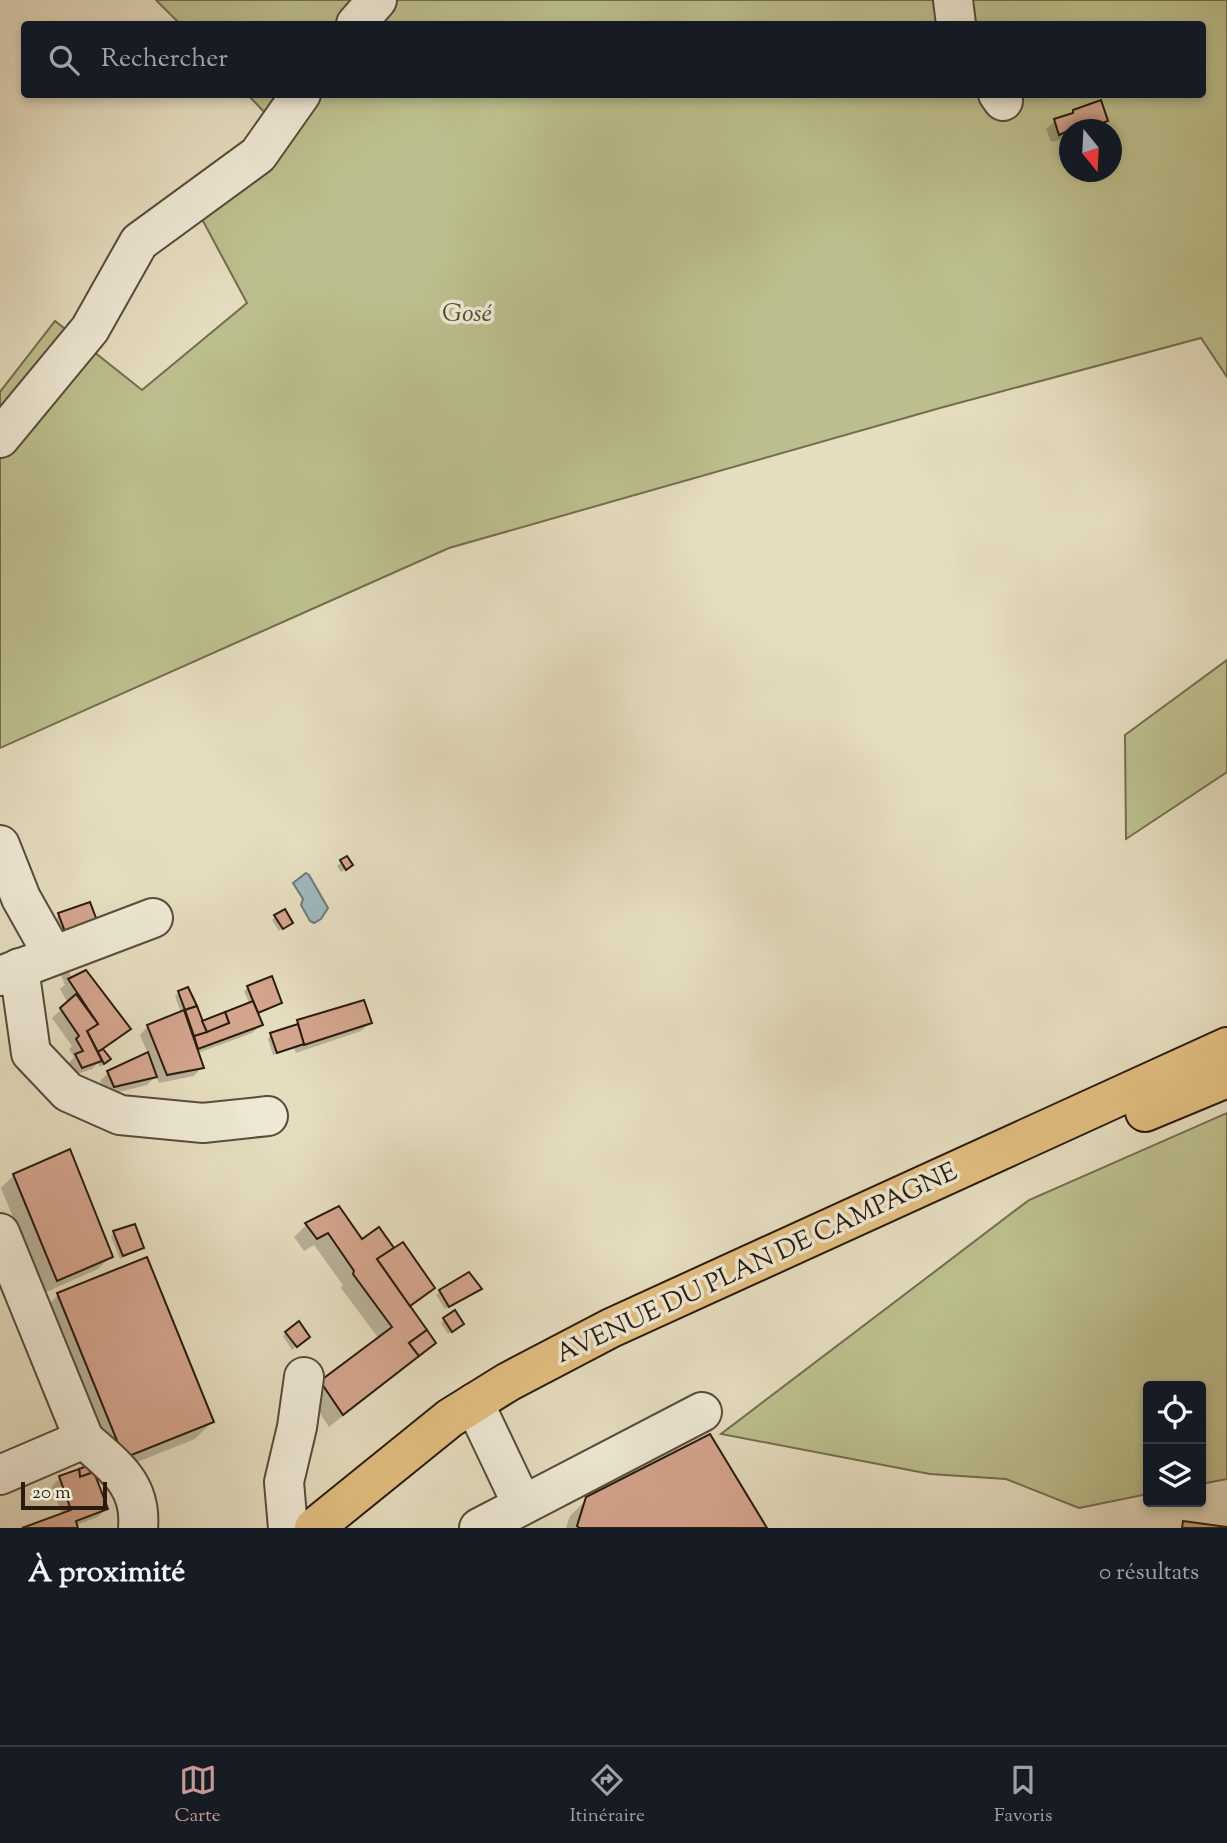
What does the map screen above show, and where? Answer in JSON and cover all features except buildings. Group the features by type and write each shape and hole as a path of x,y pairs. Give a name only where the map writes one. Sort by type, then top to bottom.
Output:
{"main road":[{"name":"AVENUE DU PLAN DE CAMPAGNE","path":"351,1528 434,1458 508,1382 611,1328 1227,1046"},
{"name":"AVENUE DU PLAN DE CAMPAGNE","path":"314,1528 450,1418 504,1410 637,1342 1069,1144 1227,1078"}],"street":[{"path":"359,21 377,0"},
{"path":"953,0 956,21"},
{"path":"0,438 90,329 139,242 258,155 299,98"},
{"path":"0,845 22,898 31,1053 68,1092 120,1115 203,1123 268,1116"},
{"path":"24,966 153,918"},
{"path":"0,1233 84,1439 113,1465 134,1492 139,1511 138,1528"},
{"path":"288,1528 284,1482 304,1377"},
{"path":"479,1528 702,1412"},
{"path":"479,1414 522,1504"},
{"path":"0,1475 84,1439"}],"green space":[{"name":"Gosé","path":"156,0 1227,0 1227,377 1201,338 940,408 449,548 0,748 0,392 55,321 142,390 247,303 188,193 221,167 267,115 251,98 1206,98 1206,21 177,21"},
{"path":"1227,660 1227,772 1126,839 1125,735"},
{"path":"1227,1113 1227,1479 1206,1483 1206,1381 1143,1381 1143,1495 1079,1508 1006,1479 930,1474 721,1434 1029,1200"}],"water":[{"path":"306,873 328,908 321,919 314,923 301,905 303,899 293,883"}]}
